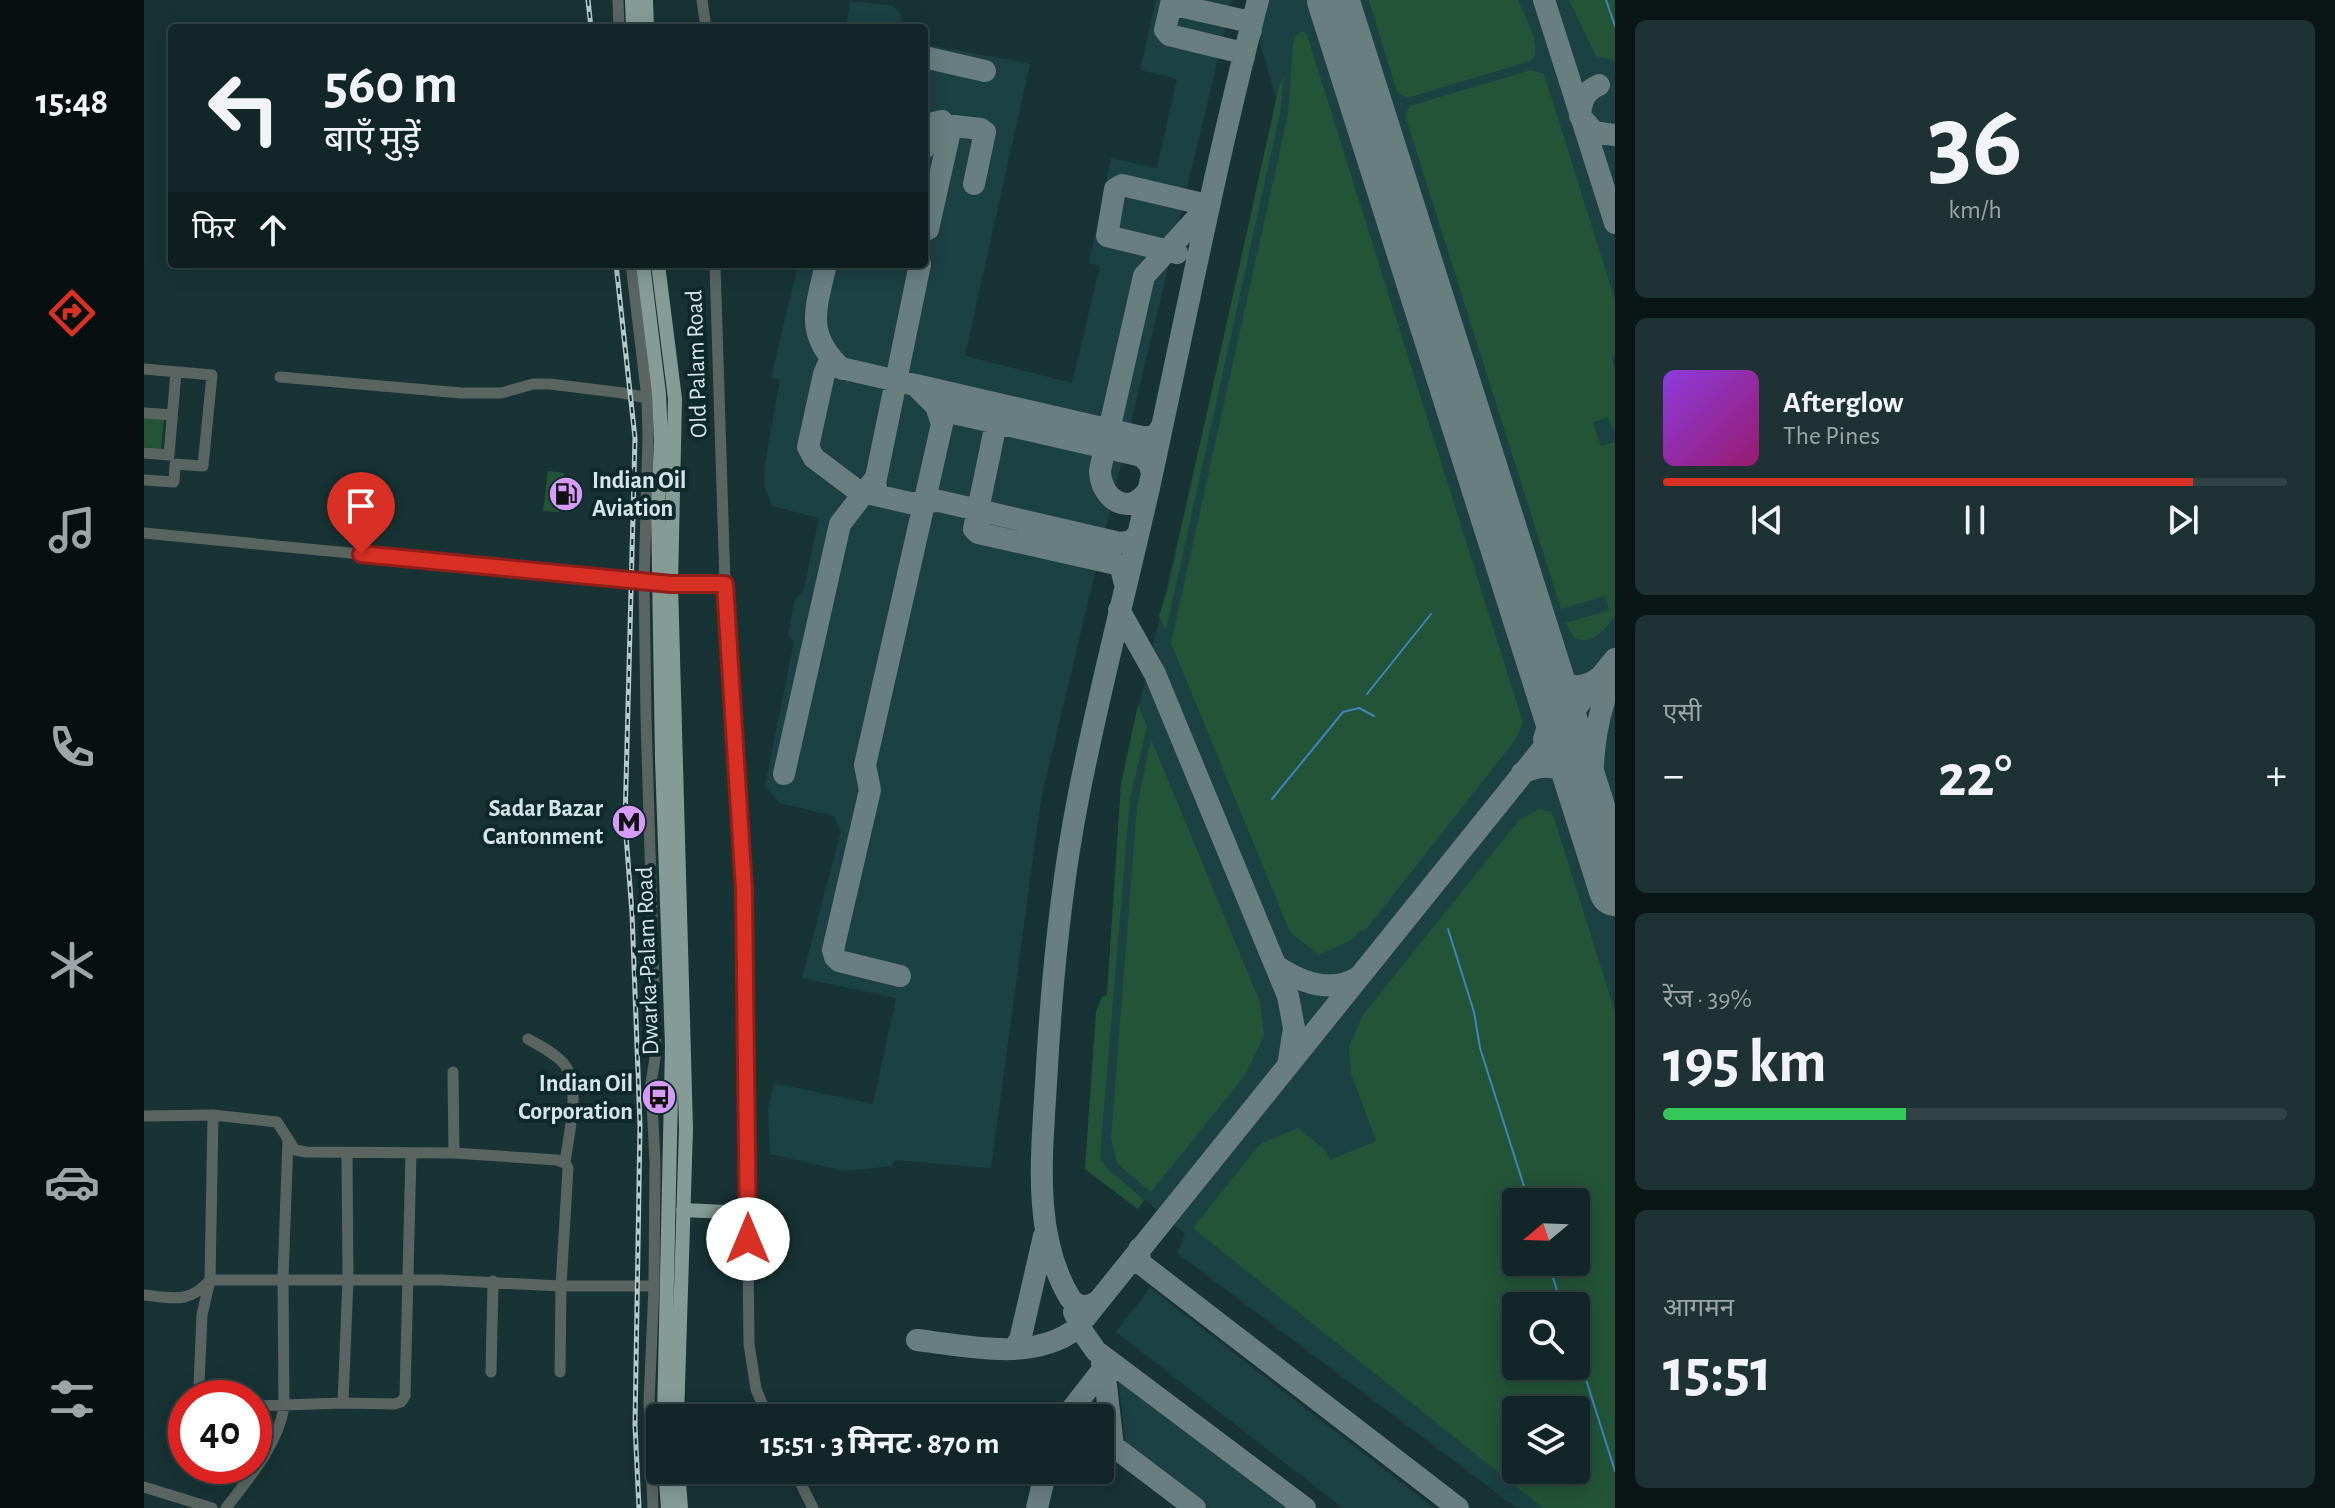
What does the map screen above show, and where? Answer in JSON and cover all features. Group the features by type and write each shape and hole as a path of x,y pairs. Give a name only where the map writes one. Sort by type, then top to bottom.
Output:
{"main road":[{"path":"632,0 633,24"},
{"path":"646,0 647,24"},
{"name":"Dwarka-Palam Road","path":"643,268 660,409 685,1046 677,1404"},
{"path":"659,268 675,399 665,584"},
{"name":"Dwarka-Palam Road","path":"664,1404 672,1046 662,759 665,584"},
{"path":"683,1210 748,1213"},
{"path":"666,1484 668,1508"},
{"path":"679,1484 681,1508"}],"street":[{"path":"618,0 619,24"},
{"path":"705,3 706,24"},
{"path":"631,268 647,398 644,582 656,1052 651,1083 655,1162 649,1403 653,1508"},
{"name":"Old Palam Road","path":"715,268 725,584 744,890 749,1344 756,1389 762,1404"},
{"path":"144,369 212,375 203,466 144,453"},
{"path":"144,480 174,482 172,415 176,372"},
{"path":"280,377 461,393 501,393 533,384 550,384 647,398"},
{"path":"144,413 172,415"},
{"path":"144,533 665,584 725,584"},
{"path":"528,1039 567,1067 572,1085 572,1112 565,1163 568,1168 560,1372"},
{"path":"453,1072 454,1153"},
{"path":"144,1116 213,1115 277,1122 295,1150 347,1154 454,1153 565,1163"},
{"path":"199,1380 202,1315 210,1280 213,1115"},
{"path":"226,1508 274,1440 284,1407 283,1279 288,1139"},
{"path":"272,1407 394,1404 401,1402 405,1396 411,1153"},
{"path":"343,1403 348,1279 347,1154"},
{"path":"144,1295 190,1297 200,1292 210,1280 348,1279 654,1286"},
{"path":"491,1372 493,1281"},
{"path":"801,1484 813,1508"},
{"path":"144,1487 212,1508"}],"shaded area":[{"path":"1156,0 1232,0 1041,799 991,1168 895,1160 892,1166 845,1171 770,1154 768,1111 774,1083 873,1104 896,998 802,978 841,831 834,816 780,803 765,786 794,642 788,635 795,599 803,593 819,518 772,506 765,488 764,469 780,380 771,378 797,268 928,268 928,45 1030,64 965,356 1072,383 1100,266 1089,263 1111,158 1157,168 1177,79 1140,70"},
{"path":"1248,0 1615,0 1615,1508 1517,1508 1177,1253 1185,1234 1145,1200 1138,1209 1085,1169 1096,1012 1102,997 1107,995 1121,784 1230,314 1276,99"},
{"path":"850,1 893,6 902,15 900,24 847,24"},
{"path":"1150,1288 1434,1508 1343,1508 1116,1332"},
{"path":"1118,1377 1293,1508 1209,1508 1126,1446"}],"green space":[{"path":"1369,0 1518,0 1533,34 1535,56 1530,61 1407,98 1397,92"},
{"path":"1569,0 1615,0 1615,61 1596,56"},
{"path":"1303,31 1307,35 1523,723 1516,739 1364,932 1360,930 1353,939 1319,955 1290,932 1171,643 1288,114 1293,44 1295,36"},
{"path":"1531,70 1544,74 1615,300 1615,353 1611,357 1615,367 1615,434 1608,417 1593,422 1601,446 1615,442 1615,616 1598,635 1587,640 1574,638 1566,623 1609,610 1605,596 1561,609 1405,115 1410,106"},
{"path":"1284,76 1280,113 1166,630 1159,616 1168,589 1279,87"},
{"path":"144,418 164,420 161,449 144,447"},
{"path":"548,471 564,473 559,512 543,511"},
{"path":"1138,705 1147,726 1130,799 1100,1158 1109,1170 1144,1200 1138,1209 1085,1169 1096,1012 1102,997 1107,995 1121,784"},
{"path":"1151,739 1260,1002 1264,1035 1246,1074 1151,1192 1117,1163 1111,1138 1137,806"},
{"path":"1539,809 1551,812 1615,1012 1615,1508 1543,1508 1513,1484 1590,1484 1590,1396 1502,1396 1502,1475 1193,1228 1260,1144 1298,1128 1326,1151 1330,1160 1376,1141 1351,1073 1349,1046 1363,1015 1520,819"}],"waterway":[{"path":"1606,0 1615,26"},
{"path":"1367,694 1431,614"},
{"path":"1272,799 1343,712 1359,708 1374,716"},
{"path":"1448,929 1474,1012 1480,1048 1525,1188"},
{"path":"1552,1276 1558,1292"},
{"path":"1586,1380 1615,1471"}],"taxiway":[{"path":"1172,0 1165,30 1169,35 1239,52 1244,57"},
{"path":"1172,0 1175,5 1246,21 1251,30"},
{"path":"1098,1301 1083,1306 1070,1298 1050,1248 1042,1194 1051,1012 1061,905 1095,718 1152,474 1215,177 1258,0"},
{"path":"1335,0 1336,12"},
{"path":"1544,0 1615,223"},
{"path":"928,58 985,71"},
{"path":"1599,85 1585,97 1580,116 1594,132 1615,135"},
{"path":"928,132 930,124 942,121 950,131"},
{"path":"928,229 950,131 954,126 985,132 974,184"},
{"path":"1177,253 1107,236 1115,189 1122,185 1203,204 1210,199"},
{"path":"1149,489 1133,503 1117,502 1105,489 1100,470 1144,276 1208,206"},
{"path":"825,268 816,320 822,344 842,369"},
{"path":"877,493 875,483 919,268"},
{"path":"1138,534 1132,541 1120,543 939,501 910,503 858,491 814,458 808,447 824,374 827,367 832,366 915,385 940,410 1142,456 1150,465 1152,474"},
{"path":"916,385 1146,438 1157,434 1162,426"},
{"path":"900,976 839,961 833,950 870,790 865,765 942,424 937,409"},
{"path":"1007,425 998,427 994,433 974,529 978,533 1116,564 1121,568 1125,584"},
{"path":"784,774 840,524 875,479"},
{"path":"1119,610 1155,674 1288,996 1294,1028 1289,1060"},
{"path":"917,1340 978,1348 1020,1349 1059,1339 1076,1329 1615,659"},
{"path":"1541,661 1553,675 1567,684 1583,686 1600,677"},
{"path":"1599,838 1593,795 1594,753 1601,712 1615,671"},
{"path":"1544,739 1553,712 1548,683"},
{"path":"1522,773 1540,767 1555,768 1569,774 1582,787"},
{"path":"1275,965 1295,977 1316,984 1338,985 1360,976"},
{"path":"1013,1349 1020,1340 1044,1236"},
{"path":"1139,1249 1140,1263 1458,1508"},
{"path":"1074,1312 1096,1351 1305,1508"},
{"path":"1076,1404 1104,1368 1102,1363"},
{"path":"1104,1368 1113,1446 1195,1508"},
{"path":"1037,1508 1043,1484"}],"runway":[{"path":"1333,0 1615,890"}],"railway":[{"path":"588,0 591,24"},
{"path":"616,268 635,438 625,822 632,913 640,1126 635,1425 639,1508"}],"place":[{"name":"Indian Oil Aviation","path":"566,494"},
{"name":"Sadar Bazar Cantonment","path":"629,822"},
{"name":"Indian Oil Corporation","path":"659,1097"}],"route":[{"path":"361,554 671,584 725,584 744,890 748,1239"}]}
